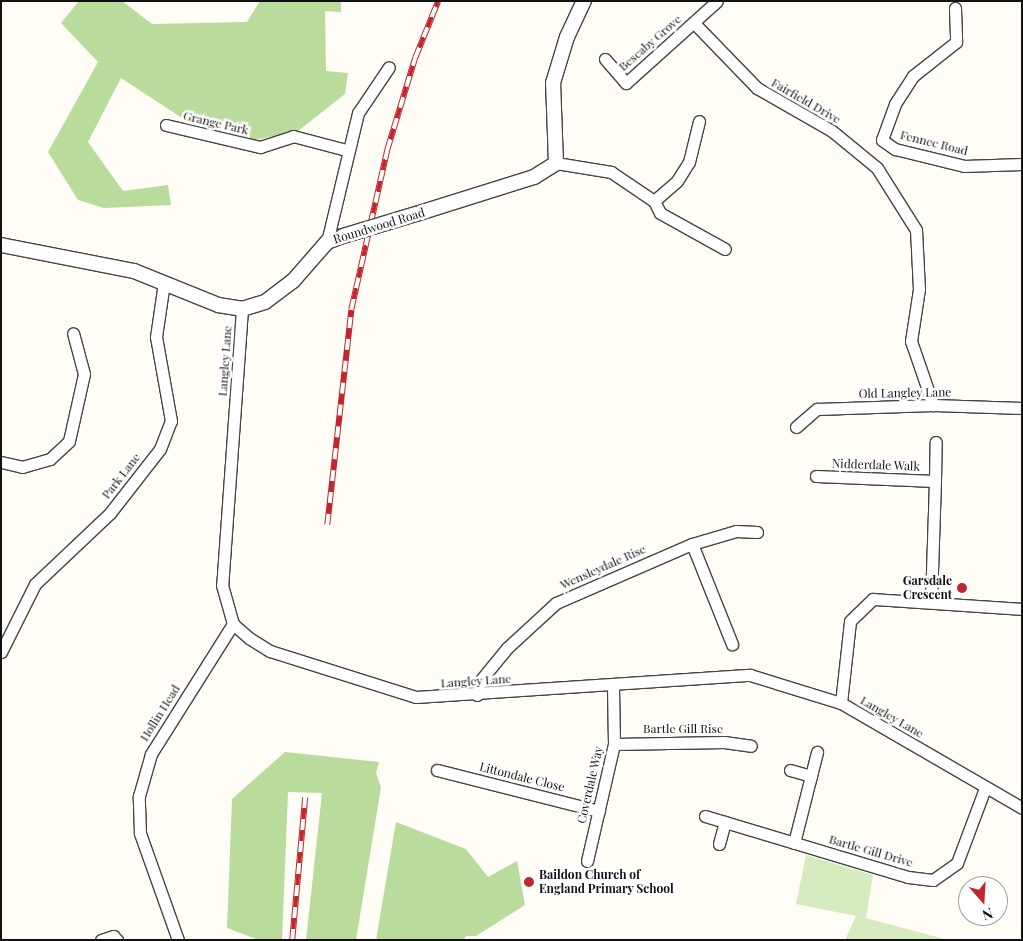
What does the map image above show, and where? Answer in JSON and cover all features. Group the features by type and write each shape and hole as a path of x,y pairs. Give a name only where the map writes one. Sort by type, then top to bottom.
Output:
{"street":[{"path":"584,1 567,37 553,83 556,163 611,172 654,202 660,213 725,249"},
{"path":"694,23 717,1"},
{"name":"Fennec Road","path":"955,8 956,42 913,76 895,104 882,140 895,149 964,166 1022,164"},
{"name":"Bescaby Grove","path":"605,59 626,83 694,23"},
{"name":"Fairfield Drive","path":"694,23 756,88 832,131 877,168 892,191 916,230 919,289 911,341 933,405"},
{"path":"327,242 338,204 346,150 358,114 388,67"},
{"path":"654,202 677,181 689,162 699,121"},
{"name":"Grange Park","path":"166,125 260,148 294,136 346,150"},
{"name":"Roundwood Road","path":"1,245 134,272 164,282 218,305 242,309 264,302 293,281 327,242 534,177 556,163"},
{"name":"Park Lane","path":"1,652 35,584 110,513 160,449 171,421 156,337 164,282"},
{"name":"Langley Lane","path":"242,309 222,585 233,624 270,651 416,697 477,695 750,675 841,703 1022,808"},
{"path":"1,462 22,467 50,459 69,441 84,374 73,334"},
{"name":"Old Langley Lane","path":"796,427 817,409 933,405 1022,408"},
{"path":"935,481 936,442"},
{"name":"Nidderdale Walk","path":"816,476 935,481 931,600"},
{"name":"Wensleydale Rise","path":"477,695 480,681 507,648 556,603 692,544 736,531 757,532"},
{"path":"692,544 732,644"},
{"path":"841,703 850,621 860,608 873,599 931,600 1022,609"},
{"name":"Hollin Head","path":"178,940 140,833 139,796 150,754 233,624"},
{"name":"Coverdale Way","path":"587,860 614,744 613,684"},
{"name":"Bartle Gill Rise","path":"614,744 724,742 751,746"},
{"path":"794,844 818,752"},
{"name":"Littondale Close","path":"437,770 599,810"},
{"path":"790,770 811,776"},
{"name":"Bartle Gill Drive","path":"705,816 908,878 932,880 957,863 985,788"},
{"path":"719,844 725,822"},
{"path":"101,940 114,936 117,940"}],"green space":[{"path":"79,1 122,1 152,24 247,22 260,1 341,1 341,12 325,11 326,71 348,73 345,94 298,131 251,141 185,120 121,78 88,142 123,191 168,185 171,205 104,208 78,200 48,152 98,62 61,23"},
{"path":"285,752 379,762 376,773 381,787 356,940 306,940 322,793 288,792 282,940 259,940 227,928 232,799"},
{"path":"396,822 466,849 488,877 517,861 525,905 476,936 466,936 463,940 376,940"},
{"path":"806,855 873,875 866,918 948,940 845,940 856,916 796,904"}],"railway":[{"path":"327,525 351,310 387,150 415,58 438,1"},
{"path":"292,940 305,798"}],"place":[{"name":"Garsdale Crescent","path":"962,588"},
{"name":"Baildon Church of England Primary School","path":"529,882"}]}
